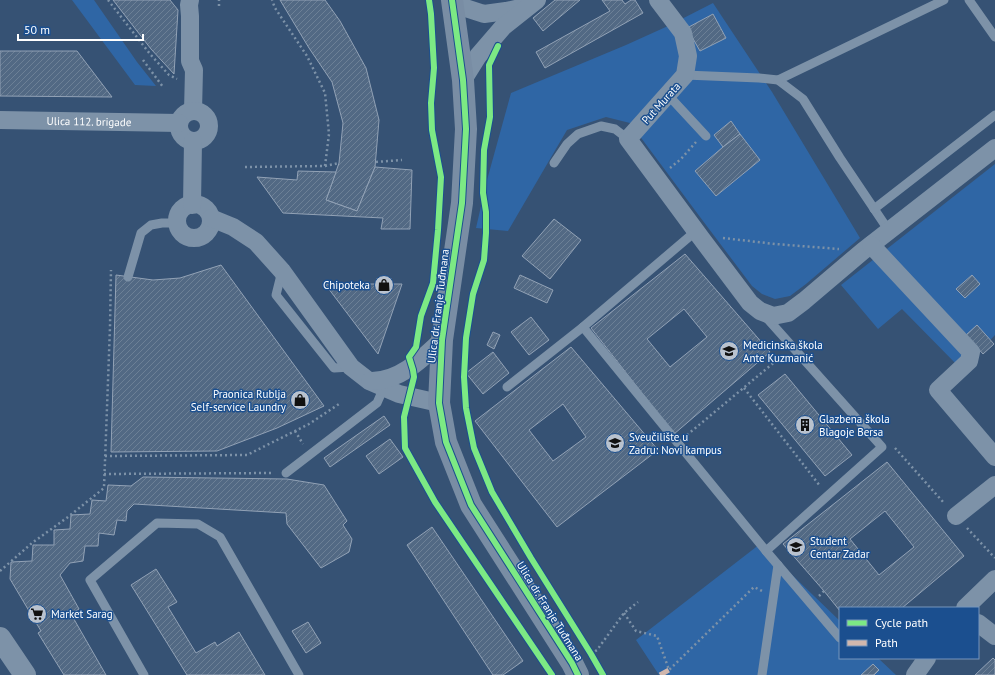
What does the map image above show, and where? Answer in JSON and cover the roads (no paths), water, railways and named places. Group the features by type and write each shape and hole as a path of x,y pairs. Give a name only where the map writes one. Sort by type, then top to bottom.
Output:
{"main road":[{"name":"Ulica dr. Franje Tuđmana","path":"452,2 463,80 466,129 462,203 442,340 439,403 446,442 471,505 584,663"}],"street":[{"path":"190,0 190,60 194,70 193,111"},
{"name":"Put Murata","path":"628,139 685,75 688,56 683,32 658,0"},
{"path":"452,2 484,14 506,12 533,3"},
{"path":"463,80 478,56 503,27 533,3"},
{"path":"193,111 203,114 208,122 214,127 208,131 202,139 193,141 184,138 178,128 180,119 183,115 193,111"},
{"name":"Ulica 112. brigade","path":"0,120 179,123"},
{"path":"628,139 750,303 760,311 773,316 788,312 804,301 867,248 995,148"},
{"path":"192,204 193,141"},
{"path":"192,204 202,206 209,213 211,218 210,229 203,236 198,238 193,239 184,235 178,228 177,218 179,213 182,209 192,204"},
{"path":"211,218 233,228 256,242 282,271 351,367 376,384 399,394 439,403"},
{"path":"867,248 971,352 969,361 938,390 995,457"},
{"path":"376,384 394,377 418,362 442,340"},
{"path":"956,516 995,485"},
{"path":"966,607 995,579"},
{"path":"979,624 995,636"},
{"path":"0,638 25,675"},
{"path":"915,675 926,659"}],"lane":[{"path":"685,75 778,80 944,0"},
{"path":"969,0 995,37"},
{"path":"778,80 802,99 889,231"},
{"path":"668,95 706,136"},
{"path":"874,209 995,115"},
{"path":"554,163 567,144 578,134 601,126 615,129 628,139"},
{"path":"128,276 141,233 151,225 177,223"},
{"path":"507,387 698,235"},
{"path":"760,311 882,447 766,552"},
{"path":"584,327 766,552 839,637"},
{"path":"286,473 377,403 376,384"},
{"path":"144,675 90,580 156,523 198,524 220,537 299,675"},
{"path":"762,675 778,565"}],"place":[{"name":"Chipoteka","path":"384,285"},
{"name":"Medicinska škola Ante Kuzmanić","path":"729,351"},
{"name":"Praonica Rublja Self-service Laundry","path":"300,400"},
{"name":"Glazbena škola Blagoje Bersa","path":"805,425"},
{"name":"Sveučilište u Zadru: Novi kampus","path":"615,443"},
{"name":"Student Centar Zadar","path":"796,547"},
{"name":"Market Sarag","path":"37,614"}]}
